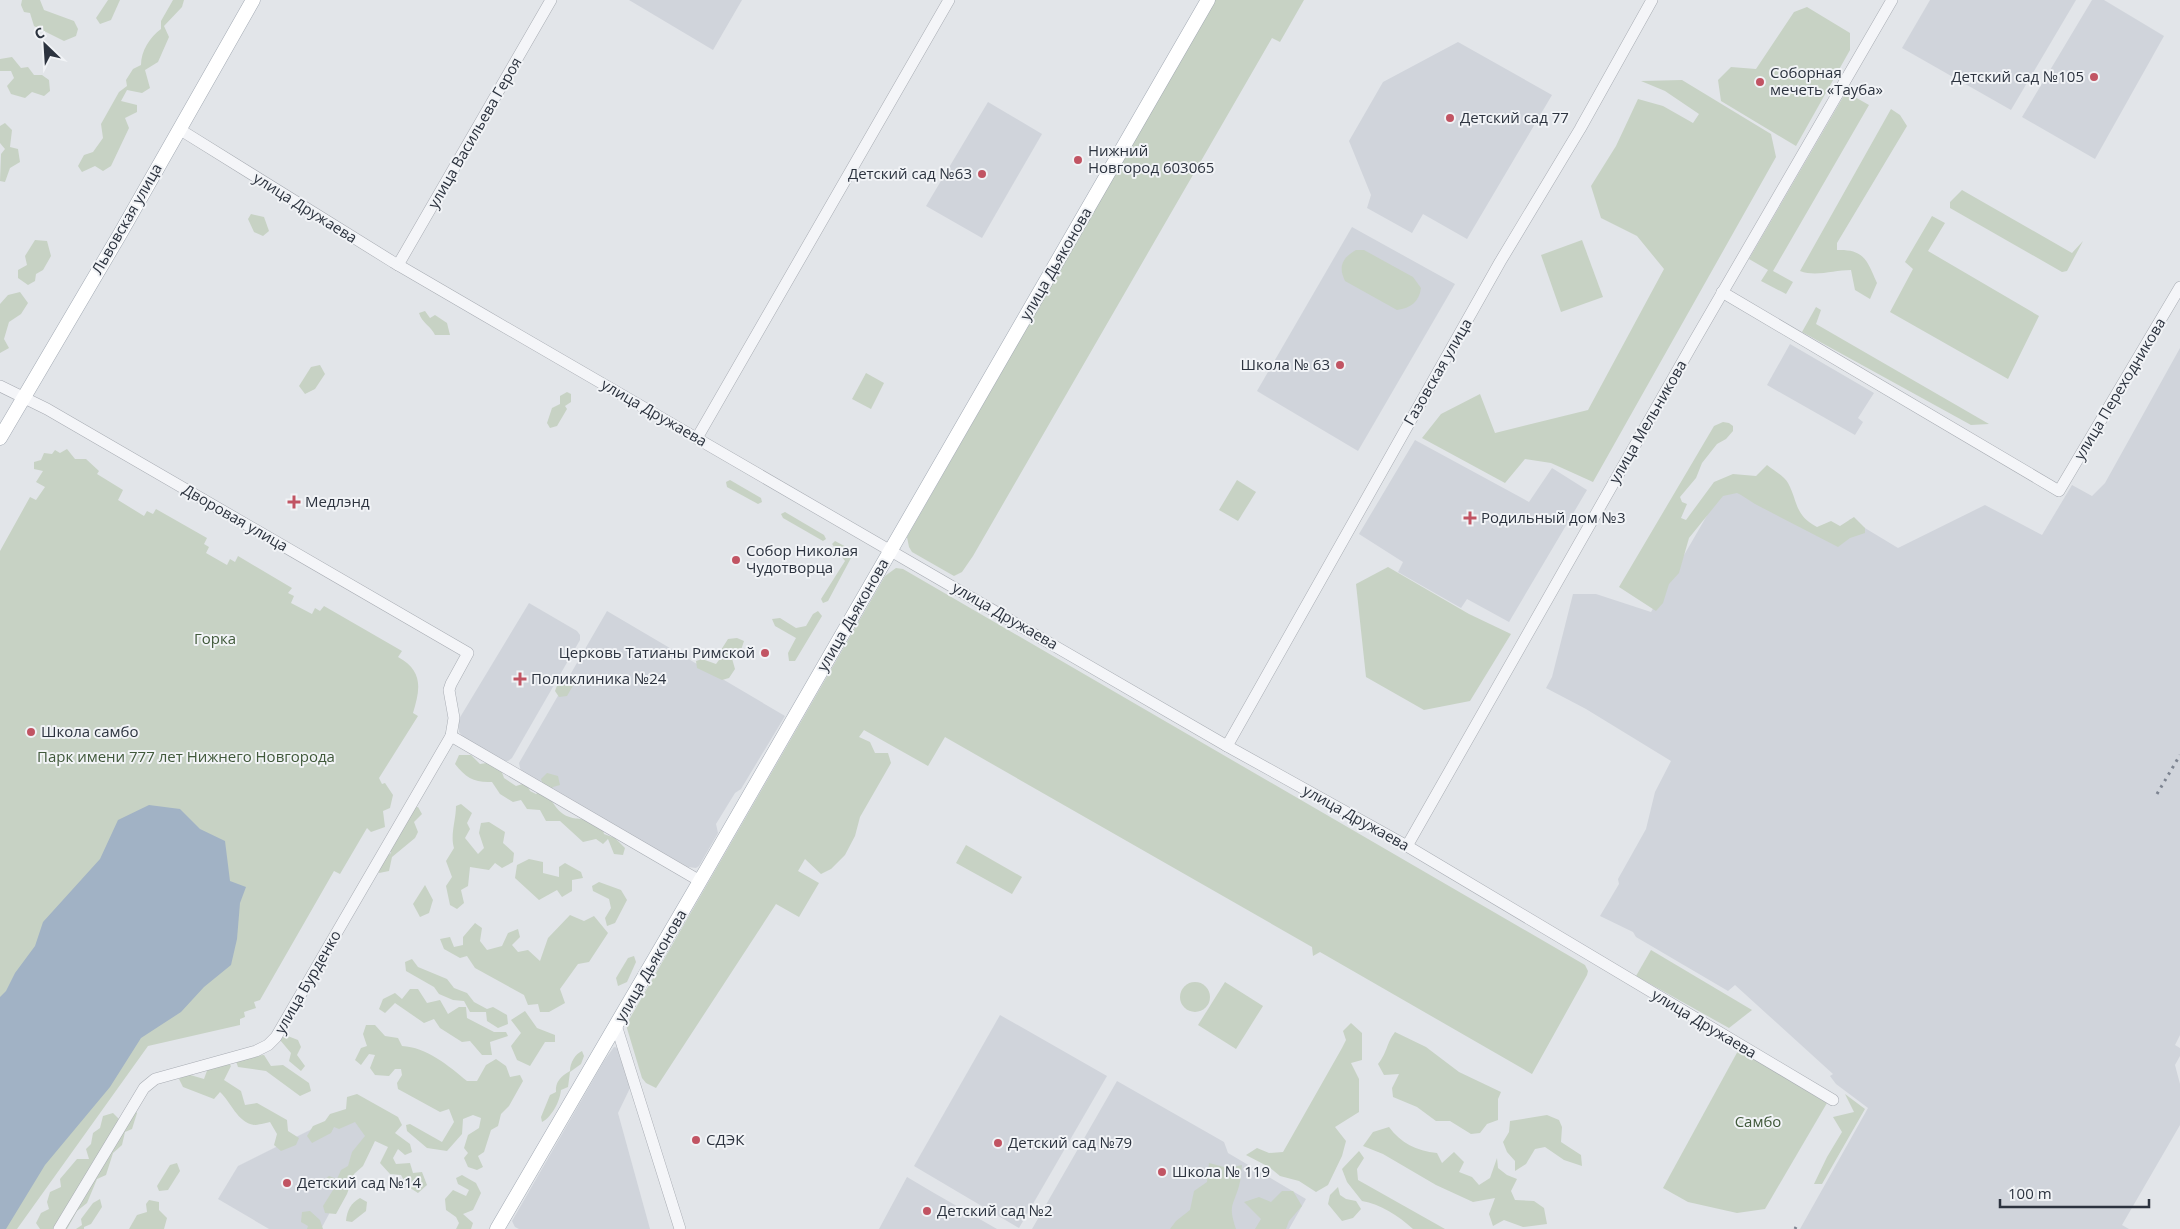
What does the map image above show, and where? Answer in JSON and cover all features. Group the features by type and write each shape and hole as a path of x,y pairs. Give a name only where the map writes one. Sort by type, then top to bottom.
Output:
{"main road":[{"name":"Львовская улица","path":"0,438 254,0"},
{"name":"улица Дьяконова","path":"497,1229 1208,0"}],"street":[{"name":"улица Васильева Героя","path":"398,265 551,0"},
{"path":"697,438 949,0"},
{"name":"Газовская улица","path":"1227,746 1500,262 1580,129 1652,0"},
{"name":"улица Мельникова","path":"1407,846 1442,780 1892,0"},
{"name":"улица Дружаева","path":"179,128 398,265 1227,746 1407,846 1833,1100"},
{"name":"улица Переходникова","path":"1722,292 2059,491 2180,287"},
{"name":"Дворовая улица","path":"0,386 72,424 468,653"},
{"name":"улица Бурденко","path":"59,1229 144,1088 155,1079 256,1051 275,1039 451,736 454,718 450,684 468,653"},
{"path":"451,736 700,881"},
{"path":"616,1025 680,1229"}],"shaded area":[{"path":"629,0 742,0 713,50"},
{"path":"1930,0 2076,0 2011,110 1902,48"},
{"name":"Детский сад №105","path":"2092,0 2104,0 2164,36 2095,159 2022,117"},
{"name":"Детский сад 77","path":"1458,42 1552,95 1467,239 1423,214 1412,233 1367,208 1371,195 1349,141 1383,82"},
{"name":"Детский сад №63","path":"988,102 1042,134 982,238 926,206"},
{"name":"Школа № 63","path":"1352,227 1455,284 1358,451 1257,391"},
{"path":"1790,344 1874,393 1858,418 1863,422 1855,435 1767,385"},
{"path":"2180,348 2180,1035 2175,1045 2180,1048 2180,1056 2175,1065 2180,1084 2180,1125 2122,1225 2129,1229 1800,1229 1868,1108 1836,1084 1830,1076 1833,1074 1735,985 1728,991 1636,937 1633,932 1600,916 1619,884 1618,879 1646,829 1655,792 1671,761 1586,709 1546,688 1552,677 1573,594 1596,594 1651,612 1727,481 1836,542 1850,519 1898,548 1985,505 2042,535 2072,485 2092,496 2105,483"},
{"name":"Родильный дом №3","path":"1415,440 1529,502 1552,468 1587,490 1509,622 1467,599 1461,608 1398,572 1403,562 1359,534"},
{"name":"Поликлиника №24","path":"529,603 577,631 580,635 580,640 512,758 508,761 502,761 466,740 459,732 459,719"},
{"path":"607,611 785,716 741,789 735,793 716,824 718,833 696,868 688,867 523,774 520,768 519,763"},
{"name":"Детский сад №79","path":"1000,1015 1107,1076 1019,1228 914,1166"},
{"path":"614,1047 618,1048 630,1088 618,1113 650,1229 519,1229 515,1227 512,1221 604,1061"},
{"name":"Школа № 119","path":"1117,1081 1224,1142 1228,1153 1306,1199 1289,1229 1032,1229"},
{"name":"Детский сад №14","path":"348,1111 375,1128 321,1229 269,1229 218,1199 238,1166"},
{"name":"Детский сад №2","path":"907,1177 934,1193 997,1229 879,1229"}],"green space":[{"path":"22,0 40,0 44,10 74,21 78,29 76,36 64,41 34,26 30,13 24,12 21,5"},
{"path":"108,0 120,0 111,20 100,24 96,18"},
{"path":"173,0 184,0 182,7 164,26 169,37 158,62 145,70 150,88 142,93 127,90 121,101 137,105 137,112 125,118 129,128 111,166 103,171 95,166 82,172 78,166 84,155 93,152 103,138 101,124 119,92 127,86 126,80 133,69 141,65 144,50 153,36 161,29 161,21"},
{"path":"1215,0 1304,0 1280,42 1272,38 973,556 962,572 954,576 912,552 907,537"},
{"path":"1807,7 1850,33 1850,50 1796,146 1721,101 1718,80 1731,67 1756,69 1794,12"},
{"path":"12,57 21,68 28,67 34,75 42,75 49,80 50,91 44,96 32,92 25,98 11,94 7,86 14,78 11,71 0,71 0,59"},
{"path":"1682,80 1771,134 1776,157 1593,482 1551,463 1525,459 1505,483 1422,438 1441,414 1480,394 1495,433 1588,410 1664,269 1637,236 1601,218 1591,186 1616,146 1638,99 1663,106 1693,123 1699,114 1665,91 1641,81"},
{"path":"1846,92 1869,105 1773,271 1793,282 1786,294 1761,281 1768,270 1749,259"},
{"path":"1891,109 1900,115 1907,126 1837,243 1837,250 1846,250 1859,254 1867,263 1877,283 1870,299 1855,290 1851,270 1819,273 1800,271"},
{"path":"5,123 12,130 10,147 18,149 20,162 10,168 5,182 0,181 1,154 5,149 0,143 0,126"},
{"path":"1962,190 2072,253 2083,241 2067,271 2062,272 1950,208 1950,202"},
{"path":"251,214 264,217 269,231 263,236 254,232 248,219"},
{"path":"1932,216 1945,223 1928,251 2039,316 2008,379 1890,312 1913,269 1905,262"},
{"path":"35,240 47,241 51,256 43,270 36,274 35,281 28,285 18,278 18,270 27,265 25,256"},
{"path":"1582,240 1603,297 1561,312 1541,255"},
{"path":"1356,250 1364,250 1413,277 1421,288 1414,304 1397,310 1345,281 1342,271 1343,263 1347,256"},
{"path":"20,292 28,303 21,314 9,322 4,339 9,348 0,353 0,304 8,295"},
{"path":"1816,307 1821,310 1816,324 1989,424 1971,425 1802,332"},
{"path":"425,311 430,318 435,315 447,323 450,335 435,335 420,316 419,313"},
{"path":"320,365 325,374 315,389 305,394 299,386 311,367"},
{"path":"866,373 884,383 871,409 852,399"},
{"path":"567,392 571,394 571,402 565,406 567,409 557,426 550,428 547,423 552,408 560,404 560,396"},
{"path":"1723,422 1733,426 1733,431 1726,439 1717,444 1702,463 1696,478 1680,497 1682,502 1687,504 1681,518 1686,520 1714,482 1733,474 1756,476 1767,465 1786,480 1804,518 1817,527 1831,521 1840,526 1854,517 1865,528 1865,533 1850,538 1838,547 1737,493 1723,496 1689,538 1679,573 1669,584 1663,603 1656,611 1619,587 1714,426"},
{"name":"Парк имени 777 лет Нижнего Новгорода","path":"67,449 75,459 86,459 99,471 97,474 123,490 118,500 144,516 147,511 153,514 156,509 207,538 204,544 209,547 206,553 227,565 230,559 235,562 238,556 292,588 288,593 294,596 291,603 312,614 315,608 320,611 324,606 402,651 398,657 412,668 418,682 413,713 418,716 379,778 393,795 390,808 383,811 385,827 371,832 367,828 340,874 334,871 260,1000 254,1002 256,1008 244,1012 245,1017 240,1019 240,1025 148,1046 17,1229 0,1229 0,551 30,497 36,500 45,487 36,482 43,471 34,469 34,462 41,460 44,453 52,454 55,450 60,453"},
{"path":"730,480 761,498 762,502 758,504 727,487 726,482"},
{"path":"1237,480 1256,492 1238,521 1219,510"},
{"path":"785,512 824,535 826,539 823,541 783,518 781,514"},
{"path":"835,541 850,549 852,556 828,601 823,603 821,599 845,561 832,544"},
{"path":"1388,567 1469,614 1511,634 1470,701 1424,710 1366,677 1356,584"},
{"path":"896,568 903,569 1585,965 1588,971 1587,975 1532,1074 1320,952 1313,956 1312,947 945,737 928,766 864,730 859,737 870,742 875,753 888,753 891,763 860,817 855,836 845,855 831,869 821,874 805,859 798,871 819,883 799,917 776,904 656,1088 646,1083 642,1078 626,1025 885,576"},
{"path":"818,611 822,616 795,661 789,661 788,653 796,638 775,626 772,619 780,618 796,628 806,626 813,614"},
{"path":"737,638 744,641 740,653 731,655 735,669 729,678 722,680 697,668 696,661 702,659 716,664 722,656 721,650 728,639"},
{"path":"564,675 572,677 574,684 567,696 559,697 555,691"},
{"path":"459,755 471,755 480,764 493,762 500,767 504,778 516,786 526,783 530,791 536,794 544,788 541,779 547,773 558,776 560,785 553,787 548,794 555,805 567,816 594,822 602,826 604,834 615,838 625,848 623,855 614,854 608,839 603,844 596,839 583,842 560,821 546,821 540,810 527,809 521,800 513,802 500,794 492,782 481,782 471,779 455,764"},
{"path":"461,804 472,813 467,823 470,829 465,838 478,854 484,848 479,833 481,823 489,822 505,832 503,843 514,853 513,862 502,868 495,863 489,870 470,867 468,886 461,890 464,903 457,909 450,905 446,886 452,877 446,861 454,848 456,806"},
{"path":"418,807 422,814 414,822 418,832 415,838 392,857 389,871 379,873 380,861 391,853 390,842 410,808"},
{"path":"966,845 1022,877 1012,894 956,863"},
{"path":"529,859 543,862 543,873 559,877 559,867 565,863 581,872 583,878 572,880 572,891 562,897 557,890 539,900 515,878 517,865"},
{"path":"599,882 621,890 627,900 615,923 607,926 605,918 611,908 609,899 593,891 592,886"},
{"path":"425,885 433,900 429,913 420,917 413,904"},
{"path":"570,915 584,921 594,916 608,933 589,962 578,964 560,989 565,1003 549,1012 540,1012 538,1004 528,1005 524,995 475,968 467,956 460,958 444,949 440,939 450,937 454,947 463,945 463,937 475,923 482,928 480,941 487,950 502,946 508,933 518,929 520,937 512,945 518,952 528,950 540,961 548,938"},
{"path":"1651,950 1752,1010 1729,1028 1636,976"},
{"path":"634,956 636,962 627,982 618,986 616,978 628,958"},
{"path":"412,959 418,967 447,979 454,988 467,993 474,1002 487,1009 493,1007 507,1015 508,1024 498,1028 487,1021 486,1012 470,1012 464,1001 453,1000 439,994 434,987 406,971 405,962"},
{"path":"1195,982 1205,987 1210,997 1205,1007 1195,1012 1185,1007 1180,997 1185,987"},
{"path":"1225,982 1263,1006 1236,1049 1198,1025"},
{"path":"410,989 418,989 427,1003 440,1000 448,1014 459,1007 466,1007 467,1018 494,1032 506,1032 508,1036 490,1042 492,1055 482,1055 470,1041 462,1042 440,1028 434,1019 424,1023 395,1003 385,1013 379,1009 383,999 395,993 402,999"},
{"path":"525,1011 537,1028 555,1035 555,1042 545,1042 530,1066 517,1060 511,1046 521,1033 511,1020"},
{"path":"1351,1023 1362,1033 1362,1060 1351,1063 1359,1079 1359,1112 1335,1127 1346,1141 1342,1156 1328,1185 1316,1192 1299,1181 1280,1176 1269,1167 1246,1155 1257,1148 1269,1153 1283,1152 1342,1048 1346,1040 1343,1031"},
{"path":"366,1025 375,1025 385,1036 398,1038 402,1046 411,1047 428,1054 467,1081 477,1081 486,1065 496,1059 506,1066 510,1077 520,1075 523,1081 509,1106 501,1114 498,1126 491,1130 484,1152 478,1156 483,1167 477,1170 468,1167 464,1158 468,1153 464,1148 468,1135 479,1128 481,1118 473,1115 463,1119 462,1134 447,1151 427,1148 407,1131 406,1125 410,1124 442,1142 454,1122 449,1109 440,1112 398,1089 397,1083 402,1075 401,1069 395,1069 389,1076 375,1075 370,1068 375,1055 369,1054 361,1065 355,1060 361,1048 367,1046 363,1034"},
{"path":"1395,1032 1426,1047 1459,1072 1501,1092 1498,1099 1498,1120 1487,1124 1480,1133 1471,1134 1450,1121 1436,1121 1417,1107 1393,1097 1392,1088 1399,1074 1384,1075 1378,1064"},
{"path":"285,1035 298,1040 301,1047 297,1055 305,1066 301,1071 289,1061 291,1053 280,1040"},
{"name":"Самбо","path":"1739,1049 1827,1103 1765,1209 1737,1213 1688,1202 1663,1188"},
{"path":"582,1051 584,1056 581,1064 570,1072 568,1087 561,1090 555,1108 546,1120 542,1122 541,1117 550,1095 556,1092 556,1085 559,1080 570,1071 573,1059"},
{"path":"264,1055 271,1066 283,1065 309,1083 311,1091 300,1096 266,1071 238,1067 235,1058"},
{"path":"226,1060 231,1066 224,1080 241,1091 245,1105 257,1103 287,1120 288,1131 299,1138 296,1145 281,1151 274,1145 277,1134 270,1122 254,1125 243,1120 220,1092 214,1099 183,1087 179,1079 187,1074 204,1079 209,1065"},
{"path":"357,1094 398,1117 402,1125 395,1133 410,1144 412,1152 405,1155 398,1149 393,1158 396,1164 410,1163 413,1173 422,1172 427,1185 418,1193 407,1186 401,1175 390,1174 380,1163 388,1147 375,1141 363,1166 354,1174 347,1194 336,1214 325,1213 323,1206 333,1190 326,1185 324,1180 329,1176 337,1179 341,1170 348,1166 352,1152 365,1136 355,1122 339,1129 334,1127 331,1133 312,1143 307,1136 313,1126 325,1121 330,1114 346,1109 347,1097"},
{"path":"1845,1094 1865,1109 1822,1184 1814,1184 1842,1132 1833,1117 1854,1112"},
{"path":"133,1108 137,1113 132,1129 125,1132 122,1145 113,1153 106,1175 97,1179 87,1203 77,1211 67,1229 40,1229 36,1223 41,1213 49,1209 47,1202 50,1192 61,1187 60,1179 77,1159 89,1159 86,1149 91,1144 93,1133 100,1128 103,1116 113,1113 120,1120"},
{"path":"1547,1115 1559,1120 1562,1127 1561,1142 1581,1155 1582,1166 1564,1160 1545,1147 1535,1149 1526,1164 1515,1171 1515,1161 1507,1152 1503,1142 1509,1132 1510,1121"},
{"path":"1389,1127 1404,1142 1422,1150 1437,1153 1442,1163 1454,1152 1464,1162 1459,1172 1472,1177 1479,1185 1490,1178 1497,1158 1498,1168 1507,1175 1517,1179 1511,1191 1515,1200 1534,1201 1544,1208 1547,1224 1523,1227 1504,1220 1493,1226 1489,1214 1495,1198 1473,1202 1436,1185 1383,1154 1363,1146 1373,1132"},
{"path":"1359,1151 1364,1158 1357,1169 1358,1180 1445,1229 1413,1229 1389,1211 1362,1201 1347,1182 1342,1169"},
{"path":"177,1163 180,1171 168,1190 159,1191 157,1186 170,1165"},
{"path":"1209,1163 1228,1168 1242,1165 1240,1183 1232,1210 1236,1229 1170,1229 1176,1221 1190,1210 1194,1191 1207,1182"},
{"path":"462,1175 476,1183 481,1193 473,1210 463,1214 473,1223 471,1229 456,1229 459,1223 456,1217 446,1210 445,1199 453,1190 466,1196 469,1190 458,1184 456,1178"},
{"path":"1338,1187 1340,1195 1346,1199 1356,1201 1361,1209 1353,1218 1342,1221 1328,1204 1330,1195"},
{"path":"1282,1191 1293,1191 1302,1206 1289,1221 1286,1229 1255,1229 1261,1219 1244,1202 1259,1197 1271,1202"},
{"path":"360,1198 367,1202 366,1211 352,1222 346,1221 350,1207"},
{"path":"100,1199 102,1207 91,1224 84,1227 84,1229 76,1229 82,1225 81,1219 93,1203"},
{"path":"149,1200 159,1202 159,1210 167,1218 164,1229 129,1229 137,1215 147,1212 146,1204"},
{"path":"310,1211 320,1220 323,1229 307,1229 308,1226 301,1222 302,1212"}],"water":[{"path":"149,805 180,809 200,829 225,841 230,881 246,887 240,903 237,939 231,965 204,987 181,1012 141,1038 110,1087 45,1165 6,1229 0,1229 0,997 6,991 15,973 35,946 43,922 100,859 118,820"}],"railway":[{"path":"2157,794 2180,755"}],"place":[{"name":"Детский сад №105","path":"2094,77"},
{"name":"Соборная мечеть «Тауба»","path":"1760,82"},
{"name":"Детский сад 77","path":"1450,118"},
{"name":"Нижний Новгород 603065","path":"1078,160"},
{"name":"Детский сад №63","path":"982,174"},
{"name":"Школа № 63","path":"1340,365"},
{"name":"Медлэнд","path":"294,502"},
{"name":"Родильный дом №3","path":"1470,518"},
{"name":"Собор Николая Чудотворца","path":"736,560"},
{"name":"Церковь Татианы Римской","path":"765,653"},
{"name":"Поликлиника №24","path":"520,679"},
{"name":"Школа самбо","path":"31,732"},
{"name":"СДЭК","path":"696,1140"},
{"name":"Детский сад №79","path":"998,1143"},
{"name":"Школа № 119","path":"1162,1172"},
{"name":"Детский сад №14","path":"287,1183"},
{"name":"Детский сад №2","path":"927,1211"}],"park label":[{"name":"Горка","path":"215,639"}]}
